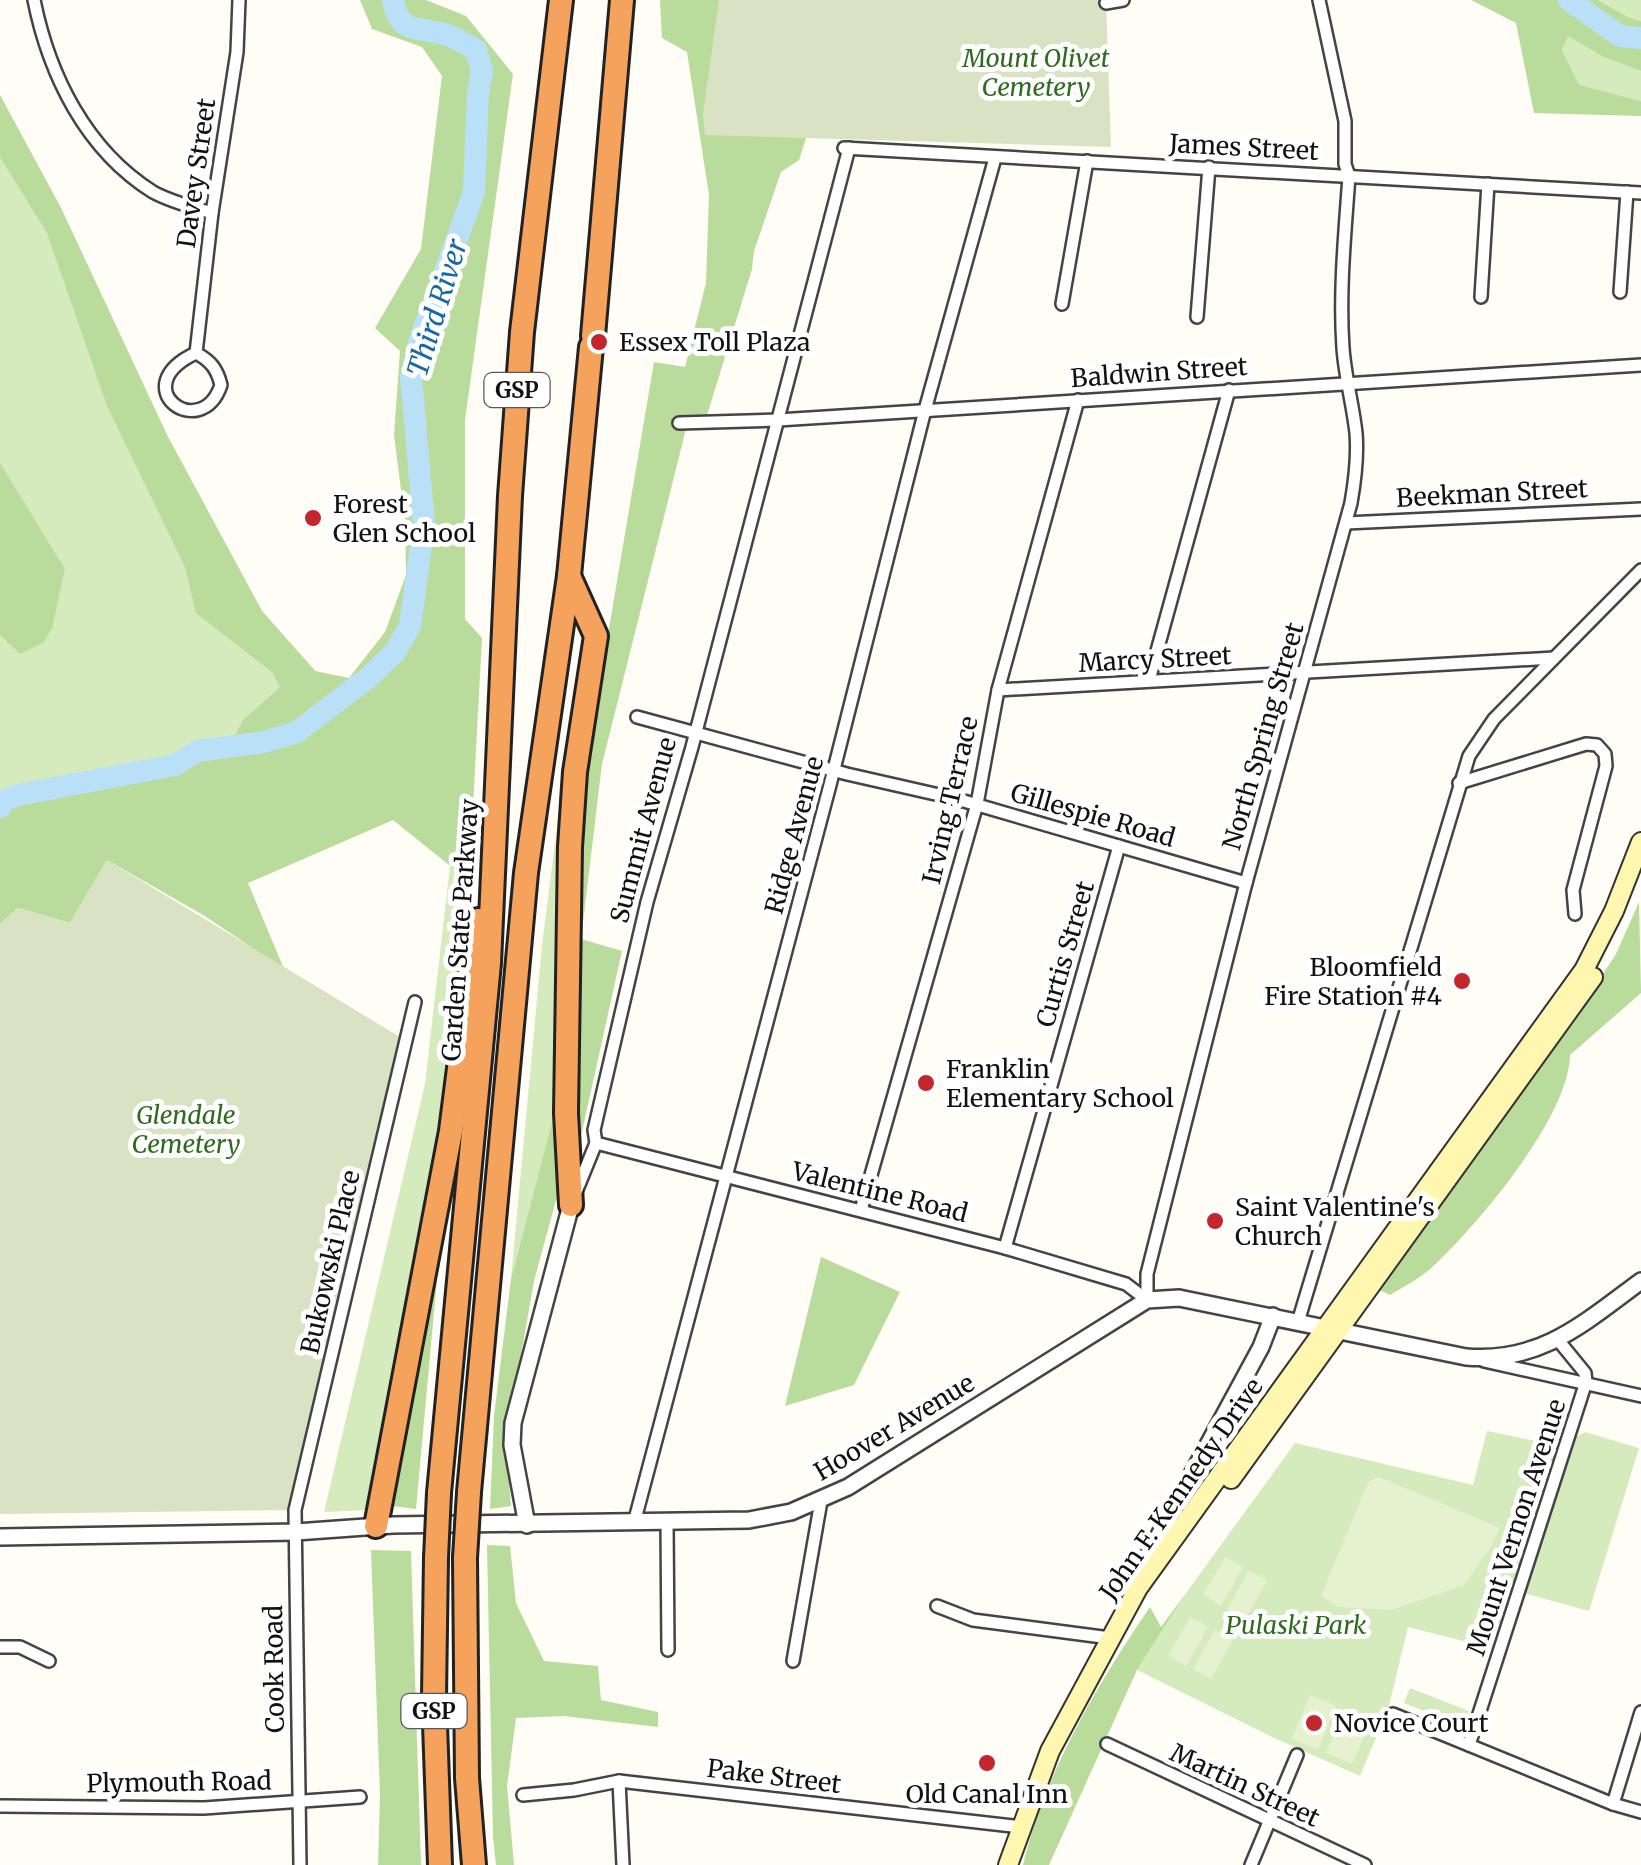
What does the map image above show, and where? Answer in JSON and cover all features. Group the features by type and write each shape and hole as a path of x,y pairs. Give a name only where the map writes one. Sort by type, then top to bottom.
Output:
{"highway":[{"name":"Garden State Parkway","path":"440,1865 434,1696 439,1493 489,963 522,332 561,0"},
{"name":"GSP","path":"474,1865 466,1744 465,1558 469,1492 526,873 569,576 622,0"},
{"path":"569,576 596,636 575,772 570,847 566,1113 571,1205"},
{"path":"376,1526 449,1147 496,782"}],"main road":[{"name":"John F. Kennedy Drive","path":"1332,1329 1584,970 1614,911 1641,842"},
{"name":"John F. Kennedy Drive","path":"1008,1865 1050,1750 1138,1588 1574,1007 1611,945 1641,875"}],"street":[{"path":"34,0 53,70 90,132 127,171 156,193 212,213"},
{"name":"Davey Street","path":"196,353 236,52 238,0"},
{"path":"1106,3 1124,0"},
{"name":"North Spring Street","path":"1147,1300 1146,1274 1246,884 1346,523 1356,473 1356,432 1345,383 1342,300 1348,176 1346,121 1319,0"},
{"name":"James Street","path":"846,148 1641,193"},
{"name":"Summit Avenue","path":"527,1525 512,1424 571,1205 596,1143 594,1130 647,902 696,733 846,148"},
{"name":"Ridge Avenue","path":"634,1522 994,158"},
{"path":"1062,304 1088,161"},
{"path":"1197,317 1210,167"},
{"path":"1481,297 1488,184"},
{"path":"1620,292 1627,192"},
{"path":"196,353 210,361 221,385 209,407 199,412 176,405 167,396 164,383 169,370 196,353"},
{"name":"Baldwin Street","path":"679,423 1641,365"},
{"path":"1149,680 1230,390"},
{"name":"Irving Terrace","path":"861,1210 977,804 998,690 1078,400"},
{"name":"Beekman Street","path":"1346,523 1641,508"},
{"path":"1298,1322 1459,783 1480,736 1641,570"},
{"name":"Marcy Street","path":"998,690 1554,658"},
{"name":"Gillespie Road","path":"636,718 977,804 1246,884"},
{"path":"1459,783 1586,744 1597,745 1605,754 1606,766 1573,890 1576,914"},
{"name":"Curtis Street","path":"1005,1248 1119,846"},
{"name":"Bukowski Place","path":"296,1532 295,1510 301,1483 415,1002"},
{"name":"Valentine Road","path":"596,1143 1005,1248 1126,1284 1147,1300"},
{"path":"1147,1300 1178,1298 1466,1357 1517,1355 1558,1340 1641,1282"},
{"name":"Hoover Avenue","path":"0,1536 667,1523 750,1520 791,1512 821,1501 1147,1300"},
{"path":"937,1606 974,1620 1110,1638 1133,1583 1261,1347 1273,1316"},
{"path":"1558,1340 1585,1374 1586,1382 1641,1396"},
{"name":"Mount Vernon Avenue","path":"1466,1357 1586,1382 1468,1745"},
{"path":"793,1661 821,1501"},
{"path":"667,1523 668,1650"},
{"name":"Cook Road","path":"296,1532 300,1865"},
{"path":"0,1646 20,1646 49,1662"},
{"path":"1612,1804 1641,1712"},
{"path":"1393,1714 1612,1804 1641,1812"},
{"name":"Martin Street","path":"1106,1744 1365,1865"},
{"path":"1250,1865 1296,1755"},
{"path":"618,1781 623,1865"},
{"name":"Pake Street","path":"523,1795 618,1781 1020,1826"},
{"name":"Plymouth Road","path":"0,1806 204,1808 360,1797"}],"green space":[{"path":"360,0 426,0 466,16 513,74 465,420 465,619 482,638 469,881 393,820 248,883 284,969 203,915 107,860 70,923 18,908 0,924 0,807 5,800 67,784 175,765 197,751 228,749 243,720 280,687 273,673 196,613 185,567 107,406 47,233 0,157 0,95 61,208 168,437 262,611 315,671 349,678 385,632 406,575 405,521 394,435 400,351 375,328 421,249 442,76 422,47 372,29"},
{"path":"660,0 728,0 808,132 799,160 781,172 704,425 687,425 602,764 581,939 622,951 579,1145 575,1141 575,830 654,362 685,367 706,283 709,195 687,52 662,38"},
{"name":"Mount Olivet Cemetery","path":"719,0 1106,0 1111,147 705,135 703,114"},
{"path":"1471,0 1598,0 1641,21 1641,71 1603,57 1568,36 1562,50 1579,85 1641,101 1641,116 1534,113 1516,23"},
{"path":"1598,0 1641,0 1641,21 1628,17"},
{"path":"1567,35 1603,57 1641,71 1641,101 1579,86 1562,50"},
{"path":"0,95 61,208 168,437 262,611 330,687 228,749 197,751 175,765 18,795 5,800 0,807"},
{"path":"0,463 65,569 52,628 44,642 20,654 0,635"},
{"path":"565,764 555,1110 511,1279 542,945"},
{"name":"Glendale Cemetery","path":"107,860 400,1037 287,1510 0,1514 0,924 18,908 70,923"},
{"path":"450,866 469,881 431,1181 401,1321 368,1510 324,1512 425,1084"},
{"path":"1639,902 1641,993 1570,1055 1566,1081 1537,1140 1470,1228 1420,1277 1390,1295 1378,1289 1567,1029 1616,954"},
{"path":"555,1110 559,1189 534,1281 504,1420 511,1506 490,1509 494,1416 511,1279"},
{"path":"442,1224 416,1509 392,1506 416,1351"},
{"path":"821,1257 900,1292 854,1385 785,1406"},
{"name":"Pulaski Park","path":"1487,1431 1560,1446 1585,1432 1639,1448 1589,1611 1512,1590 1491,1648 1408,1627 1389,1706 1360,1776 1137,1670 1186,1593 1295,1443 1473,1485"},
{"path":"1379,1477 1500,1528 1464,1585 1392,1610 1339,1607 1321,1596 1368,1482"},
{"path":"487,1545 510,1546 516,1603 544,1661 598,1666 601,1700 658,1712 658,1727 563,1716 516,1718 507,1786 514,1865 496,1865 493,1837"},
{"path":"371,1550 411,1551 421,1865 378,1865 380,1795"},
{"path":"1225,1557 1243,1567 1221,1606 1203,1595"},
{"path":"1249,1570 1267,1581 1245,1619 1227,1609"},
{"path":"1186,1593 1137,1670 1049,1865 1023,1865 1059,1763 1111,1667 1150,1607 1161,1627"},
{"path":"1190,1617 1208,1627 1186,1666 1168,1656"},
{"path":"1215,1630 1233,1640 1211,1679 1193,1669"},
{"path":"1410,1688 1469,1711 1463,1726 1404,1703"},
{"name":"Novice Court","path":"1310,1695 1336,1706 1318,1750 1292,1739"},
{"path":"1345,1710 1371,1721 1352,1764 1326,1753"}],"waterway":[{"name":"Third River","path":"0,807 5,800 18,795 175,765 197,751 264,742 297,732 369,677 395,652 410,626 424,524 411,377 419,343 474,192 482,71 476,50 451,36 406,25 400,20 393,0"},
{"name":"Third River","path":"1569,0 1620,36 1641,38"}],"place":[{"name":"Essex Toll Plaza","path":"599,342"},
{"name":"Forest Glen School","path":"313,518"},
{"name":"Bloomfield Fire Station #4","path":"1462,981"},
{"name":"Franklin Elementary School","path":"926,1083"},
{"name":"Saint Valentine's Church","path":"1215,1221"},
{"name":"Novice Court","path":"1314,1723"},
{"name":"Old Canal Inn","path":"987,1763"}]}
